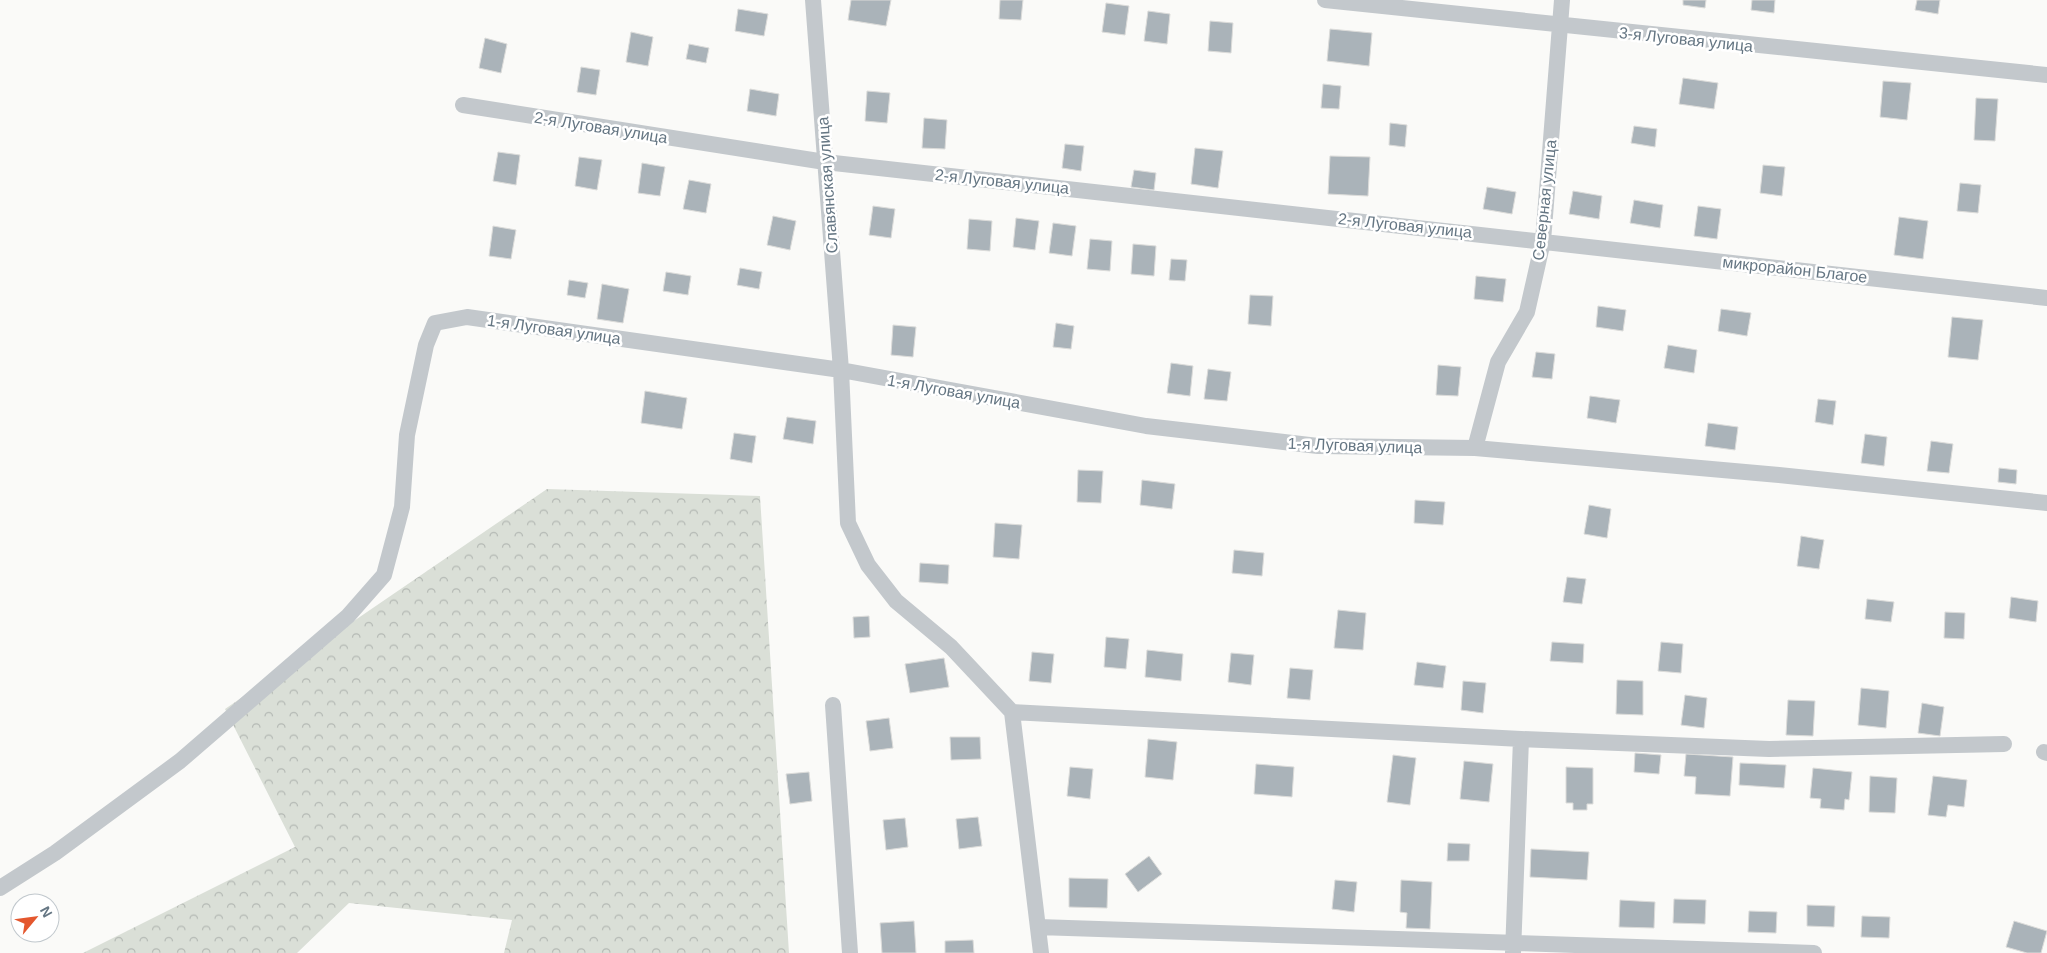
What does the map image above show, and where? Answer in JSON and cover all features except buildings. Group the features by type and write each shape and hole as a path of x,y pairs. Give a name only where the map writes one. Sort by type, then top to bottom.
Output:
{"street":[{"name":"Славянская улица","path":"812,0 841,370 848,523 868,565 896,601 951,647 1012,712"},
{"name":"3-я Луговая улица","path":"1325,0 1559,26 2047,75"},
{"name":"Северная улица","path":"1475,448 1498,362 1527,312 1543,241 1562,0"},
{"name":"2-я Луговая улица","path":"463,105 826,162 1543,241"},
{"name":"микрорайон Благое","path":"1543,241 2047,298"},
{"name":"1-я Луговая улица","path":"0,888 55,853 180,761 348,616 384,575 402,507 406,435 426,345 435,323 467,317 841,370 1146,426 1318,446 1475,448 1779,475 2047,503"},
{"path":"832,705 850,953"},
{"path":"1041,953 1012,712 1521,739 1769,749 2004,744"},
{"path":"1513,948 1521,739"},
{"path":"1038,928 1513,948 1814,953"}],"green space":[{"path":"547,489 760,496 789,953 504,953 512,920 349,903 297,953 83,953 295,847 225,709"}]}
